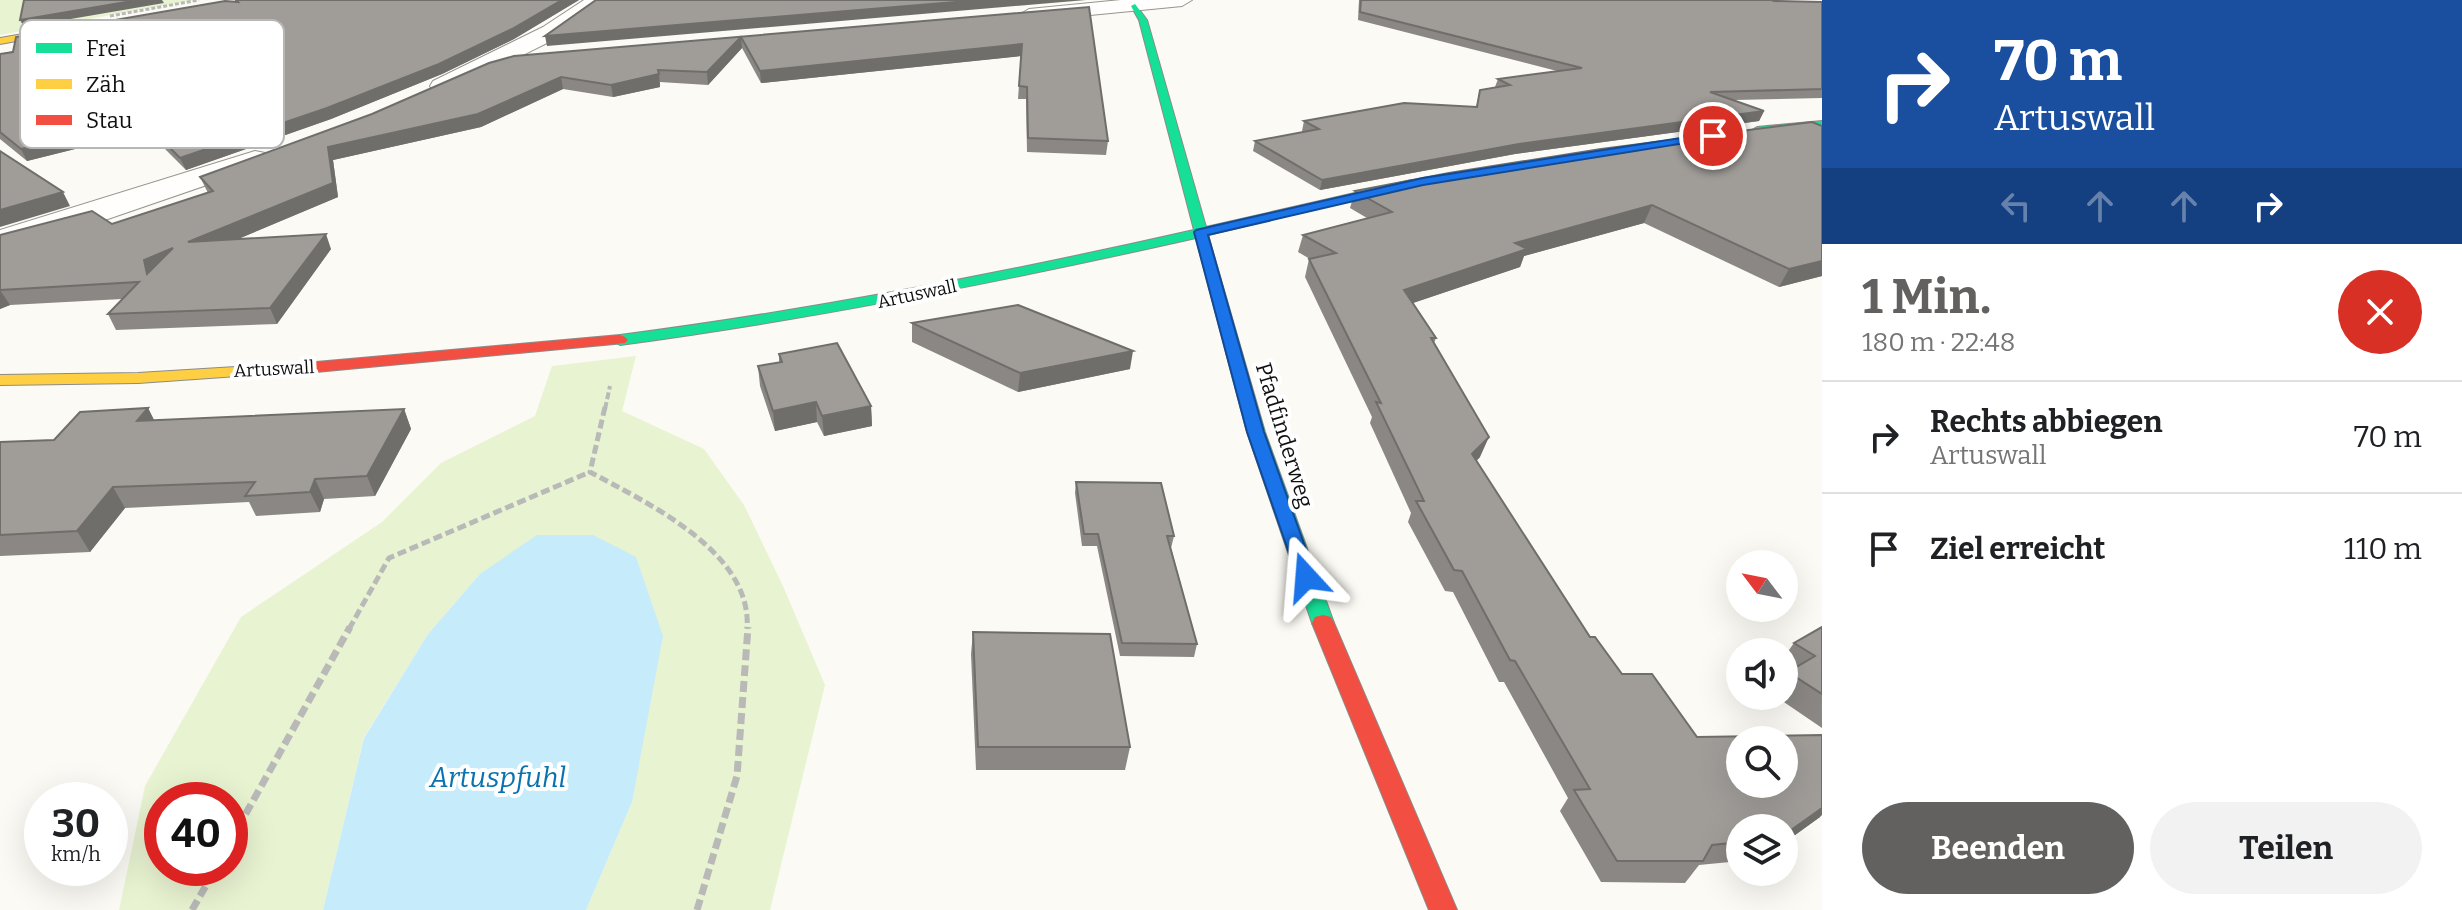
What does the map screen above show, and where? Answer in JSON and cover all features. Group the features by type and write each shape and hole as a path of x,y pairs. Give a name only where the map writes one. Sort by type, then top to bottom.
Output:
{"street":[{"path":"424,94 509,55 551,32 597,0"},
{"path":"1009,17 1182,0"},
{"path":"1770,0 1822,2"},
{"name":"Pfadfinderweg","path":"1135,6 1143,20 1256,432 1316,606 1443,910"},
{"path":"0,41 20,37"},
{"path":"509,55 551,54"},
{"path":"1741,132 1822,124"},
{"path":"0,240 91,214 270,154"},
{"name":"Artuswall","path":"0,380 268,370 620,341 857,307 1437,179"}],"path":[{"path":"590,472 610,383"},
{"path":"248,810 389,558 590,472"},
{"path":"590,472 663,511 715,551 749,607 737,776 697,910"},
{"path":"192,910 206,886"}],"green space":[{"path":"0,0 195,0 84,20 20,20 20,31 0,35"},
{"path":"636,356 622,411 704,449 744,505 783,586 825,685 770,910 586,910 632,802 480,574 428,634 364,737 323,910 119,910 124,886 128,886 128,867 144,791 144,886 248,886 248,782 147,782 241,617 382,522 441,463 535,416 552,366"}],"water":[{"name":"Artuspfuhl","path":"537,535 593,535 636,557 663,636 632,802 586,910 323,910 364,738 428,634 480,574"}],"building":[{"path":"24,0 138,0 20,20"},
{"path":"236,0 562,0 512,29 439,64 284,123 284,20 115,20 225,1 238,2"},
{"path":"596,0 980,0 545,36"},
{"path":"1361,0 1822,2 1822,89 1710,92 1764,111 1519,144 1322,180 1255,141 1319,129 1304,121 1404,103 1477,107 1480,90 1510,85 1498,79 1582,68 1360,12"},
{"path":"1089,7 1108,141 1028,138 1027,87 1019,86 1022,44 760,71 741,37 707,72 658,70 659,74 611,85 561,77 478,114 328,147 333,183 188,242 326,234 270,308 108,314 139,282 0,290 0,235 92,211 112,224 213,191 200,177 372,114 489,63 514,56","holes":["173,248 147,274 144,260"]},
{"path":"20,36 20,148 25,148 21,149 0,132 0,54 13,52 16,37"},
{"path":"1812,122 1822,126 1822,261 1789,269 1652,205 1515,243 1527,249 1404,290 1436,338 1431,338 1489,437 1472,454 1590,637 1595,637 1622,674 1652,674 1697,737 1726,737 1726,798 1798,798 1798,735 1822,735 1822,808 1798,825 1798,814 1726,814 1726,844 1712,845 1703,861 1617,861 1574,790 1590,789 1515,661 1510,660 1462,571 1454,570 1416,501 1424,501 1376,402 1381,403 1309,259 1336,253 1303,235 1392,212 1355,191 1601,149"},
{"path":"170,148 209,148 180,158"},
{"path":"0,151 63,192 0,210"},
{"path":"1018,305 1133,351 1020,373 912,323"},
{"path":"837,343 871,406 822,416 816,402 773,411 758,366 782,362 779,354"},
{"path":"148,408 137,421 404,409 367,476 315,479 310,492 245,496 255,482 113,487 77,531 0,535 0,442 54,440 80,412"},
{"path":"1076,482 1161,483 1174,536 1167,536 1197,644 1122,643 1098,534 1084,534"},
{"path":"1822,627 1822,694 1798,678 1798,666 1815,656 1798,645 1798,641"},
{"path":"973,632 1110,634 1130,747 978,747"}],"traffic: fast":[{"path":"1135,6 1143,20 1256,432 1323,623"},
{"path":"1757,130 1822,124"},
{"path":"620,340 720,327 919,293 1116,252 1412,184"}],"traffic: slow":[{"path":"0,41 20,37"},
{"path":"0,380 138,378 316,367"}],"traffic: jam":[{"path":"316,367 620,340"},
{"path":"1323,623 1443,910"}],"route":[{"path":"1306,577 1256,432 1201,232 1423,182 1713,136"}]}
